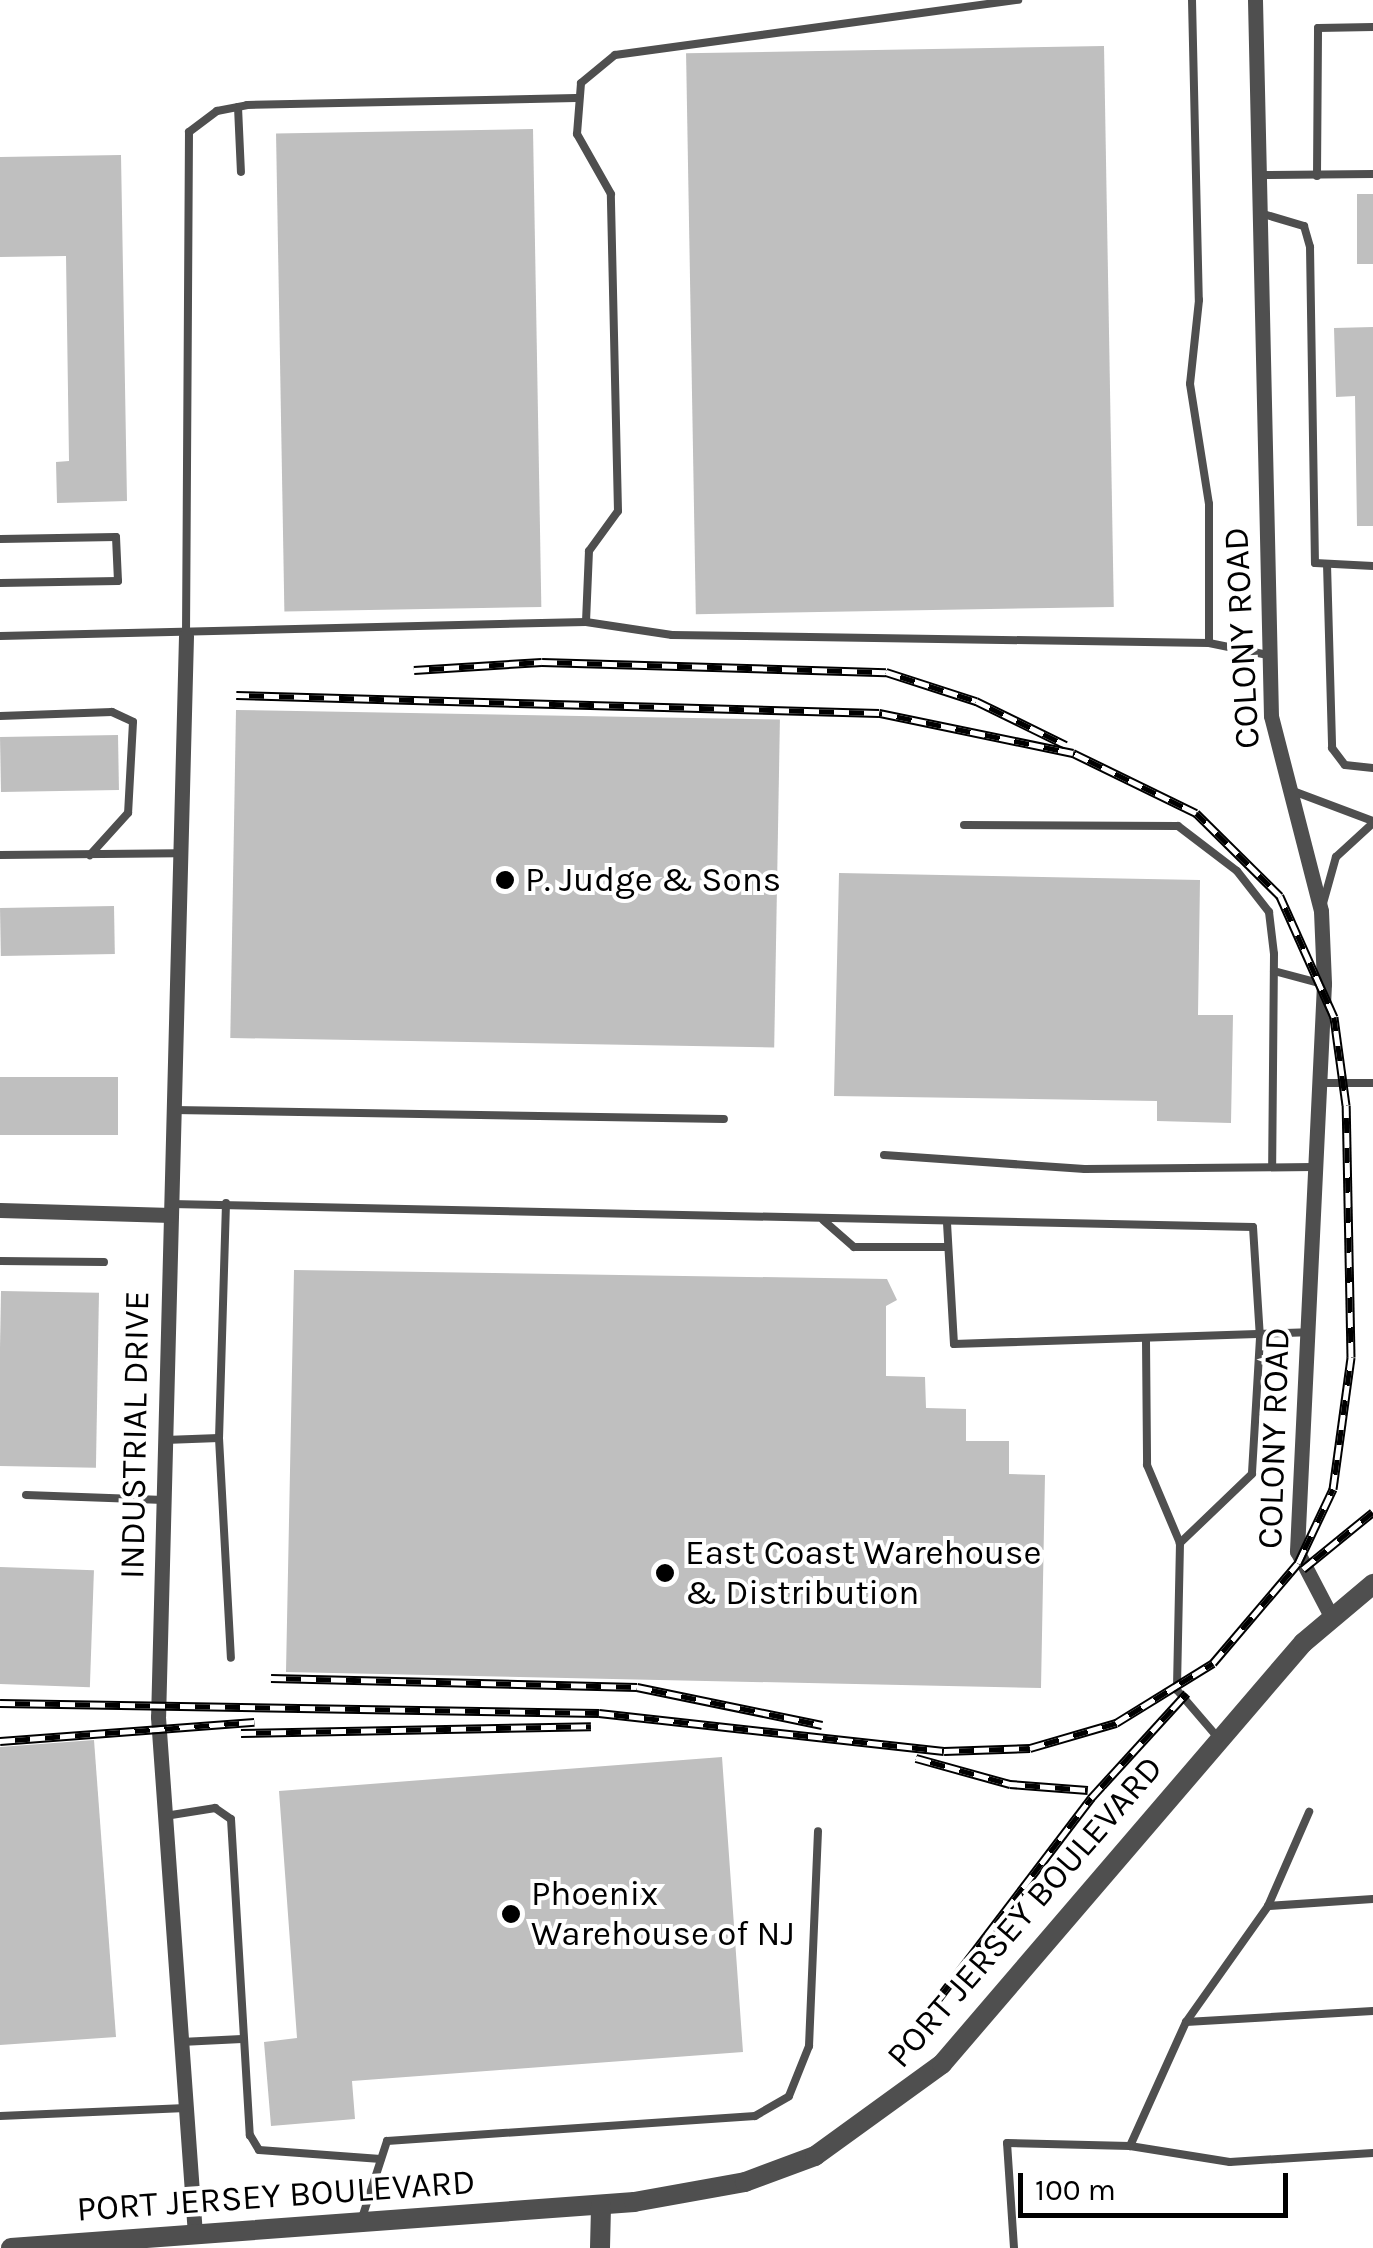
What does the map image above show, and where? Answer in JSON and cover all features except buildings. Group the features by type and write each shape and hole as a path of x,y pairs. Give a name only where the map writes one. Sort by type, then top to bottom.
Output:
{"street":[{"name":"COLONY ROAD","path":"1255,0 1270,655 1286,789 1321,911 1324,984 1298,1563 1331,1616"},
{"name":"INDUSTRIAL DRIVE","path":"186,636 158,1717 195,2242"},
{"path":"0,1210 171,1209"},
{"name":"PORT JERSEY BOULEVARD","path":"12,2248 195,2242 361,2223 600,2206 767,2175 881,2116 960,2044 1331,1616 1373,1584"},
{"path":"600,2206 600,2248"}],"lane":[{"path":"586,622 589,551 618,511 610,194 580,147 576,98 593,68 615,55 1018,0"},
{"path":"1192,0 1199,300 1190,384 1209,504 1209,643"},
{"path":"1316,176 1318,28 1373,26"},
{"path":"186,636 185,164 190,132 238,107 576,98"},
{"path":"238,107 242,172"},
{"path":"1259,175 1373,174"},
{"path":"1260,213 1304,226 1310,247 1315,563 1373,566"},
{"path":"0,539 116,537 118,581 0,584"},
{"path":"1327,564 1332,748 1345,765 1373,768"},
{"path":"0,636 186,636 586,622 672,636 1209,643 1270,655"},
{"path":"0,716 112,712 132,722 128,813 90,855"},
{"path":"1286,789 1373,822 1336,856 1321,911"},
{"path":"964,825 1178,826 1237,871 1268,912 1274,971 1272,1166"},
{"path":"0,855 178,853"},
{"path":"1274,971 1324,984"},
{"path":"1320,1082 1373,1083"},
{"path":"173,1110 724,1119"},
{"path":"884,1154 1085,1169 1316,1166"},
{"path":"226,1203 219,1438 230,1658"},
{"path":"171,1209 226,1203 947,1223 1254,1227 1260,1338 1252,1474 1180,1543"},
{"path":"822,1219 854,1247 948,1247"},
{"path":"947,1223 954,1344 1260,1338 1308,1332"},
{"path":"0,1261 104,1262"},
{"path":"1146,1341 1147,1465 1180,1543 1177,1690 1220,1740"},
{"path":"165,1440 219,1438"},
{"path":"26,1496 164,1500"},
{"path":"165,1816 215,1808 231,1819 242,2039 259,2150 381,2159"},
{"path":"1130,2146 1186,2022 1268,1906 1309,1812"},
{"path":"361,2223 386,2141 755,2116 789,2096 809,2046 818,1830"},
{"path":"1268,1906 1373,1899"},
{"path":"1186,2022 1373,2012"},
{"path":"181,2042 242,2039"},
{"path":"0,2116 186,2108"},
{"path":"1014,2248 1007,2143 1130,2146 1230,2162 1373,2154"}],"railway":[{"path":"414,670 542,662 886,672 976,701 1066,745"},
{"path":"0,1703 599,1713 944,1751 1030,1748 1116,1723 1213,1663 1298,1563 1333,1489 1351,1357 1346,1105 1334,1017 1280,896 1196,813 1073,753 879,713 236,695"},
{"path":"1303,1569 1373,1512"},
{"path":"271,1678 637,1687 822,1725"},
{"path":"932,2007 1091,1798 1187,1693"},
{"path":"0,1741 254,1722"},
{"path":"241,1733 591,1726"},
{"path":"916,1758 1010,1784 1088,1790"}],"place":[{"name":"P. Judge & Sons","path":"505,880"},
{"name":"East Coast Warehouse & Distribution","path":"665,1573"},
{"name":"Phoenix Warehouse of NJ","path":"511,1914"}]}
